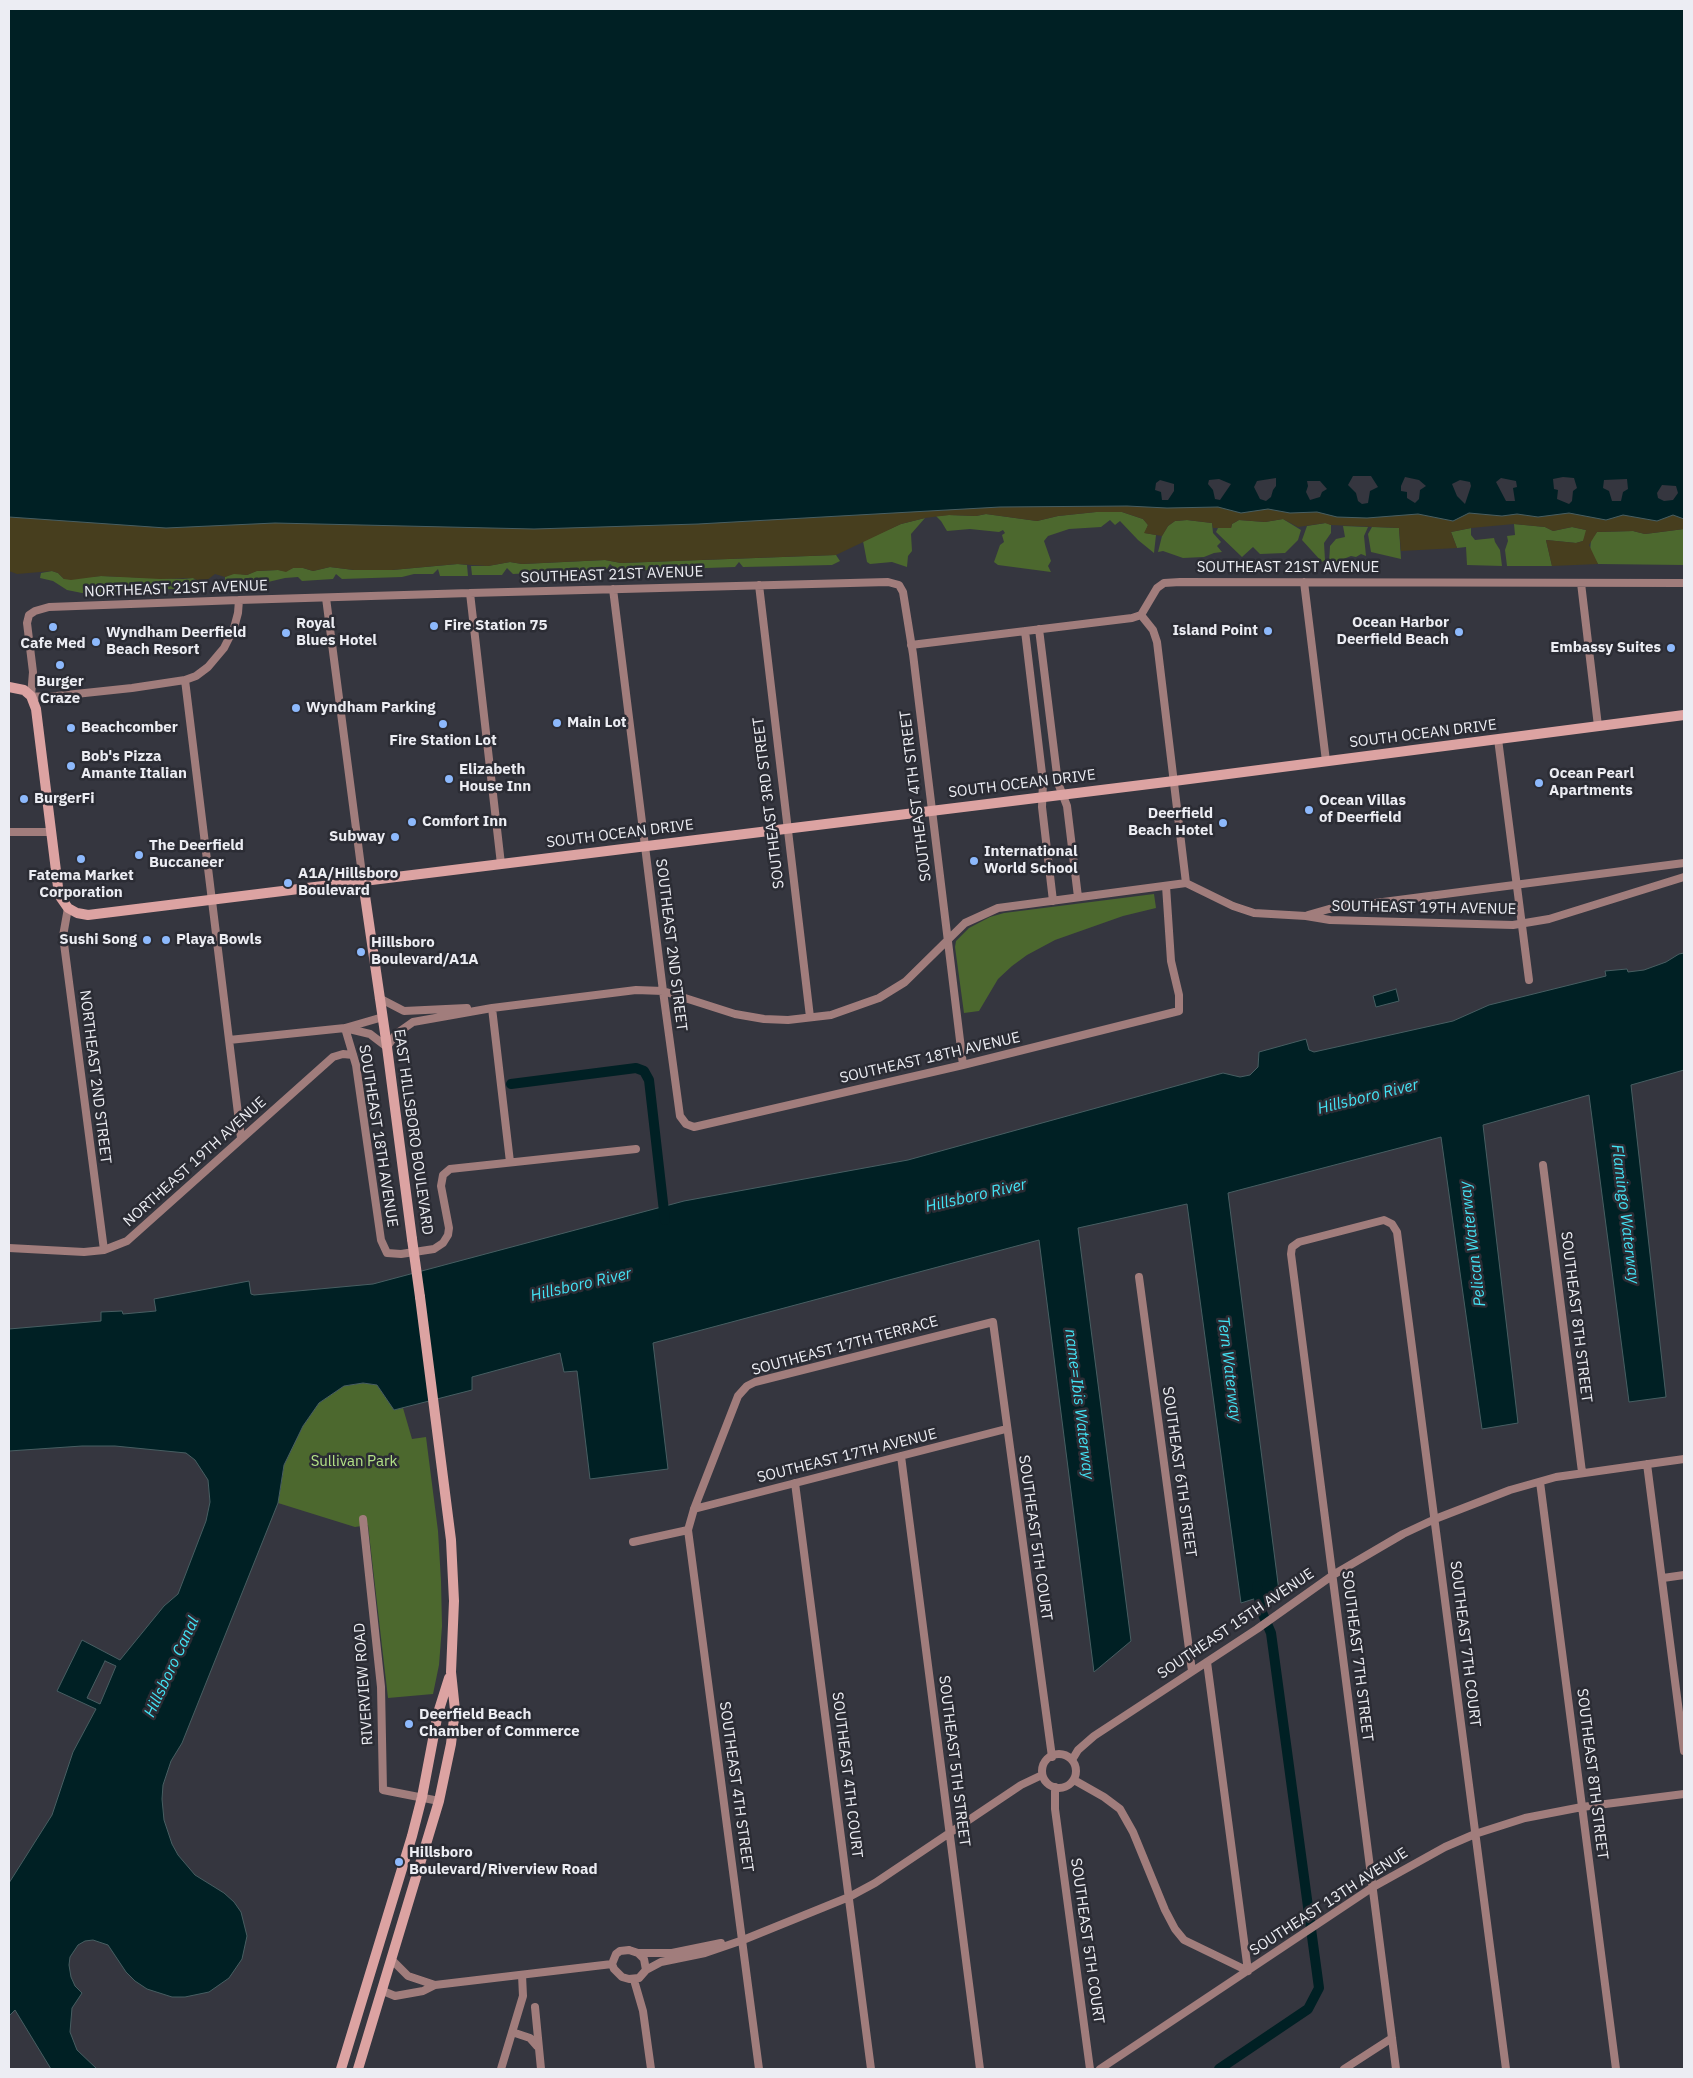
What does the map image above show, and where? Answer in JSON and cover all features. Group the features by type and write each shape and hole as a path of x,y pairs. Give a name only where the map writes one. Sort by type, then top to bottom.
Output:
{"main road":[{"path":"9,687 24,690 31,696 36,709 58,888 61,898 68,908"},
{"name":"SOUTH OCEAN DRIVE","path":"68,908 77,913 88,915 1326,762 1684,715"},
{"name":"EAST HILLSBORO BOULEVARD","path":"358,2069 439,1801 451,1744 455,1710 451,1672 452,1567 439,1435 363,882"},
{"name":"EAST HILLSBORO BOULEVARD","path":"341,2069 422,1797 438,1713 451,1672"},
{"path":"382,1991 377,1971 389,1913"},
{"path":"363,1998 370,2004 361,2039 365,2048"}],"street":[{"name":"SOUTHEAST 21ST AVENUE","path":"1141,615 1152,594 1164,583 1180,582 1532,581 1684,583"},
{"name":"SOUTHEAST 21ST AVENUE","path":"326,598 888,582 899,585"},
{"path":"1304,582 1326,762"},
{"path":"1581,583 1598,726"},
{"name":"SOUTHEAST 3RD STREET","path":"759,585 786,829 810,1017"},
{"name":"SOUTHEAST 4TH STREET","path":"899,585 903,592 911,645 963,1065"},
{"name":"SOUTHEAST 2ND STREET","path":"613,589 644,847 680,1116 686,1124"},
{"path":"470,593 501,864"},
{"name":"NORTHEAST 21ST AVENUE","path":"31,696 33,672 27,623 29,615 36,610 49,607 326,598"},
{"name":"EAST HILLSBORO BOULEVARD","path":"326,598 363,882"},
{"path":"31,696 48,698 185,680 208,668 218,657 234,628 239,600"},
{"path":"345,1028 370,1034 387,1047 396,1034 413,1022 492,1008 636,990 663,991 735,1014 764,1019 831,1015 879,998 905,982 965,923 998,908 1186,883 1156,642 1153,630 1141,615 1132,618 911,645"},
{"path":"1039,630 1058,783 1067,806 1078,897"},
{"path":"1024,631 1043,782 1042,807 1053,901"},
{"path":"185,680 241,1138"},
{"path":"1498,739 1529,980"},
{"path":"9,832 51,832"},
{"name":"SOUTHEAST 19TH AVENUE","path":"1306,916 1329,909 1684,863"},
{"name":"SOUTHEAST 19TH AVENUE","path":"1186,883 1233,906 1254,913 1306,916 1330,920 1492,925 1522,924 1548,919 1684,877"},
{"name":"SOUTHEAST 18TH AVENUE","path":"686,1124 694,1127 963,1065 1179,1011 1179,995 1171,961 1166,886"},
{"name":"NORTHEAST 2ND STREET","path":"68,908 63,936 104,1250"},
{"path":"379,998 404,1011 492,1008"},
{"path":"492,1008 510,1162"},
{"path":"229,1040 345,1028 383,1017"},
{"name":"SOUTHEAST 18TH AVENUE","path":"345,1028 356,1065 381,1240 387,1253 401,1254 434,1249 443,1243 448,1236 449,1228 441,1186 443,1175 450,1169 636,1149"},
{"name":"NORTHEAST 19TH AVENUE","path":"9,1248 64,1252 104,1250 127,1241 333,1057 342,1054 353,1055"},
{"name":"SOUTHEAST 8TH STREET","path":"1543,1165 1582,1472"},
{"name":"SOUTHEAST 7TH STREET","path":"1392,1224 1384,1220 1372,1222 1299,1242 1292,1247 1291,1254 1396,2069"},
{"name":"SOUTHEAST 7TH COURT","path":"1392,1224 1397,1232 1506,2069"},
{"name":"SOUTHEAST 6TH STREET","path":"1139,1277 1192,1670"},
{"name":"SOUTHEAST 5TH COURT","path":"993,1322 1052,1757"},
{"name":"SOUTHEAST 17TH TERRACE","path":"694,1509 738,1396 747,1386 755,1382 993,1322"},
{"name":"SOUTHEAST 17TH AVENUE","path":"694,1509 1006,1429"},
{"name":"SOUTHEAST 5TH STREET","path":"901,1456 980,2069"},
{"name":"SOUTHEAST 15TH AVENUE","path":"1072,1760 1078,1750 1094,1736 1271,1620 1333,1575 1403,1534 1435,1518 1510,1490 1582,1472 1684,1459"},
{"path":"1647,1464 1680,1685 1684,1751"},
{"name":"SOUTHEAST 8TH STREET","path":"1540,1482 1616,2069"},
{"name":"SOUTHEAST 4TH COURT","path":"795,1483 871,2069"},
{"name":"SOUTHEAST 4TH STREET","path":"694,1509 688,1530 759,2069"},
{"name":"RIVERVIEW ROAD","path":"363,1519 381,1687 382,1790 439,1801"},
{"path":"633,1542 688,1530"},
{"path":"1663,1578 1684,1575"},
{"path":"1207,1662 1248,1971"},
{"path":"1063,1756 1072,1760 1077,1771 1074,1780 1066,1786 1055,1787 1046,1782 1042,1775 1042,1765 1052,1757 1063,1756"},
{"path":"743,1940 672,1952 638,1953 628,1950 620,1951 613,1958 612,1964 622,1977 634,1980 643,1975 646,1970 661,1962 705,1953 743,1940 849,1898 875,1883 1021,1785 1042,1775"},
{"path":"1074,1780 1104,1797 1120,1809 1133,1832 1165,1910 1175,1929 1184,1940 1248,1971"},
{"name":"SOUTHEAST 5TH COURT","path":"1055,1787 1055,1809 1090,2069"},
{"name":"SOUTHEAST 13TH AVENUE","path":"1100,2069 1373,1887 1414,1863 1475,1834 1525,1818 1582,1807 1684,1794"},
{"path":"638,1953 644,1959 646,1970"},
{"path":"392,1960 408,1976 435,1985"},
{"path":"382,1991 395,1996 423,1991 435,1985 612,1964"},
{"path":"500,2069 522,1996 522,1975"},
{"path":"634,1980 643,2010 651,2069"},
{"path":"535,2007 541,2069"},
{"path":"512,2032 530,2038 538,2048"},
{"path":"1344,2069 1392,2038"}],"green space":[{"path":"1096,512 1122,512 1143,519 1148,525 1145,533 1156,535 1154,553 1120,521 1115,525 1110,520 1101,527 1069,529 1048,536 1044,541 1051,561 1048,566 1051,572 998,565 994,562 1000,545 1004,542 1002,535 1005,533 1003,530 999,532 970,529 947,531 936,516 976,516 986,514 1037,521 1058,516"},
{"path":"925,518 911,534 912,551 908,556 907,567 892,562 870,564 867,562 863,541 901,524"},
{"path":"1283,519 1301,530 1298,540 1285,553 1260,554 1253,547 1242,557 1216,532 1218,528 1231,528 1232,524 1239,520 1265,522"},
{"path":"1187,520 1212,523 1213,533 1221,542 1217,546 1222,552 1204,557 1183,558 1163,551 1158,552 1162,536 1168,526 1175,521"},
{"path":"1326,523 1331,525 1331,533 1324,543 1325,560 1322,562 1302,540 1307,526"},
{"path":"1514,524 1545,527 1553,531 1572,527 1586,530 1586,536 1583,541 1576,543 1546,540 1552,566 1507,566 1505,550 1508,541 1507,536 1515,535"},
{"path":"1343,526 1368,527 1364,536 1366,556 1361,554 1356,557 1351,556 1341,560 1339,565 1331,566 1329,563 1330,546 1336,539 1345,537"},
{"path":"1372,527 1399,528 1401,559 1371,552 1368,534"},
{"path":"1471,528 1471,535 1475,540 1494,538 1500,550 1502,566 1467,565 1466,547 1457,548 1451,532"},
{"path":"1684,529 1684,565 1598,564 1590,551 1591,540 1597,532 1633,531 1645,534"},
{"path":"836,555 840,561 832,565 743,567 739,562 735,567 621,571 610,564 607,569 513,574 507,568 502,575 472,575 471,566 488,566 510,562 522,564 605,560 621,563"},
{"path":"458,564 467,565 468,576 440,576 438,569 433,574 414,574 402,577 342,579 336,574 333,579 302,581 298,577 285,578 239,588 234,582 232,588 225,589 225,577 234,573 247,575 256,571 286,571 293,568 313,571 330,567 354,570 392,570"},
{"path":"52,571 58,573 64,579 101,576 193,578 201,582 204,589 99,593 98,587 94,588 94,592 82,593 67,590 53,581 40,578 41,573"},
{"path":"1154,894 1156,908 1123,916 1055,940 1027,955 998,979 979,1011 964,1013 955,947 956,941 969,928 990,917 1004,913"},
{"name":"Sullivan Park","path":"363,1383 377,1385 394,1410 403,1408 412,1439 426,1437 438,1531 441,1581 442,1626 439,1665 433,1694 388,1698 368,1525 355,1527 278,1503 284,1465 303,1426 319,1403 344,1386"}],"sand":[{"path":"9,329 1684,433 1684,529 1645,534 1633,531 1597,532 1589,545 1598,564 1552,566 1546,540 1576,543 1583,541 1586,530 1572,527 1553,531 1545,527 1514,524 1471,528 1451,532 1457,548 1401,551 1399,528 1331,525 1325,523 1298,527 1283,519 1265,522 1239,520 1232,524 1231,528 1213,528 1212,523 1187,520 1175,521 1168,526 1162,536 1144,533 1148,525 1143,519 1122,512 1096,512 1058,516 1037,521 986,514 976,516 949,515 901,524 836,555 621,563 605,560 522,564 510,562 488,566 457,564 392,570 354,570 330,567 313,571 293,568 286,572 278,570 257,571 247,575 234,574 225,577 215,574 206,581 201,582 193,578 160,579 101,576 71,580 64,579 58,573 52,571 17,574 9,571"}],"water":[{"path":"9,9 1684,9 1684,519 1673,515 1657,521 1623,515 1606,520 1569,513 1538,517 1517,514 1502,516 1469,513 1453,521 1418,514 1367,518 1337,517 1317,512 1290,513 1268,509 1241,513 1218,507 1167,508 1127,506 1000,507 698,524 534,529 275,523 166,528 9,517"},
{"path":"1684,953 1684,1070 1631,1085 1666,1397 1629,1402 1589,1095 1483,1125 1518,1423 1482,1429 1441,1137 1228,1193 1279,1591 1241,1603 1187,1204 1078,1228 1131,1641 1094,1672 1039,1240 653,1343 668,1469 590,1479 577,1371 564,1372 560,1353 472,1377 472,1390 394,1410 377,1385 363,1383 344,1386 319,1403 303,1426 284,1465 278,1503 182,1743 171,1761 163,1785 164,1820 178,1855 195,1875 224,1893 241,1912 247,1936 242,1959 229,1978 209,1992 185,1997 172,1997 147,1989 135,1981 126,1972 108,1945 93,1940 85,1941 78,1945 70,1957 69,1965 75,1986 82,1993 72,2008 70,2032 77,2050 97,2069 51,2069 15,2010 9,2016 9,1883 52,1815 73,1752 96,1709 57,1691 82,1640 120,1660 164,1606 178,1594 206,1521 210,1502 208,1480 195,1460 186,1453 115,1446 82,1446 9,1451 9,1329 101,1321 101,1312 122,1311 123,1314 156,1311 154,1299 249,1281 251,1294 254,1295 373,1284 684,1201 908,1160 1223,1073 1240,1077 1250,1075 1258,1067 1259,1052 1306,1039 1309,1050 1314,1052 1453,1021 1489,1005 1606,976 1605,971 1627,969 1628,972 1644,970 1666,962","holes":["105,1661 116,1666 100,1704 87,1698"]},
{"path":"1396,989 1399,1001 1376,1007 1373,996"}],"pier":[{"path":"1353,476 1371,476 1378,487 1370,491 1368,503 1362,504 1358,501 1356,493 1348,485"},
{"path":"1405,477 1419,480 1426,486 1420,490 1419,499 1415,503 1407,498 1407,492 1401,491"},
{"path":"1563,477 1574,478 1577,488 1573,491 1572,501 1569,504 1557,499 1558,490 1554,489 1553,479"},
{"path":"1276,478 1276,486 1271,497 1266,501 1260,499 1254,487 1257,481"},
{"path":"1501,478 1516,481 1517,487 1513,488 1515,501 1506,501 1496,482"},
{"path":"1219,479 1231,484 1220,500 1215,499 1213,490 1208,484 1209,480"},
{"path":"1627,479 1628,489 1623,492 1621,501 1612,501 1609,491 1603,488 1604,480"},
{"path":"1160,480 1174,484 1174,491 1168,500 1162,500 1161,492 1155,490 1156,483"},
{"path":"1460,480 1470,482 1471,486 1465,504 1457,496 1452,484"},
{"path":"1307,481 1320,481 1327,489 1322,492 1320,497 1310,500 1306,492"},
{"path":"1662,485 1676,486 1678,493 1673,500 1664,501 1658,498 1657,493"}],"waterway":[{"path":"511,1084 636,1068 644,1071 649,1080 665,1220"},
{"path":"1219,2069 1308,2009 1319,1988 1271,1633 1261,1610 1257,1586"}],"place":[{"name":"Fire Station 75","path":"434,626"},
{"name":"Cafe Med","path":"53,627"},
{"name":"Island Point","path":"1268,631"},
{"name":"Ocean Harbor Deerfield Beach","path":"1459,632"},
{"name":"Royal Blues Hotel","path":"286,633"},
{"name":"Wyndham Deerfield Beach Resort","path":"96,642"},
{"name":"Embassy Suites","path":"1671,648"},
{"name":"Burger Craze","path":"60,665"},
{"name":"Wyndham Parking","path":"296,708"},
{"name":"Main Lot","path":"557,723"},
{"name":"Fire Station Lot","path":"443,724"},
{"name":"Beachcomber","path":"71,728"},
{"name":"Bob's Pizza Amante Italian","path":"71,766"},
{"name":"Elizabeth House Inn","path":"449,779"},
{"name":"Ocean Pearl Apartments","path":"1539,783"},
{"name":"BurgerFi","path":"24,799"},
{"name":"Ocean Villas of Deerfield","path":"1309,810"},
{"name":"Comfort Inn","path":"412,822"},
{"name":"Deerfield Beach Hotel","path":"1223,823"},
{"name":"Subway","path":"395,837"},
{"name":"The Deerfield Buccaneer","path":"139,855"},
{"name":"Fatema Market Corporation","path":"81,859"},
{"name":"International World School","path":"974,861"},
{"name":"A1A/Hillsboro Boulevard","path":"288,883"},
{"name":"Sushi Song","path":"147,940"},
{"name":"Playa Bowls","path":"166,940"},
{"name":"Hillsboro Boulevard/A1A","path":"361,952"},
{"name":"Deerfield Beach Chamber of Commerce","path":"409,1724"},
{"name":"Hillsboro Boulevard/Riverview Road","path":"399,1862"}],"water label":[{"name":"Hillsboro River","path":"1368,1097"},
{"name":"Hillsboro River","path":"976,1196"},
{"name":"Flamingo Waterway","path":"1625,1214"},
{"name":"Pelican Waterway","path":"1473,1244"},
{"name":"Hillsboro River","path":"581,1285"},
{"name":"Tern Waterway","path":"1229,1369"},
{"name":"name=Ibis Waterway","path":"1079,1404"},
{"name":"Hillsboro Canal","path":"172,1667"}]}
